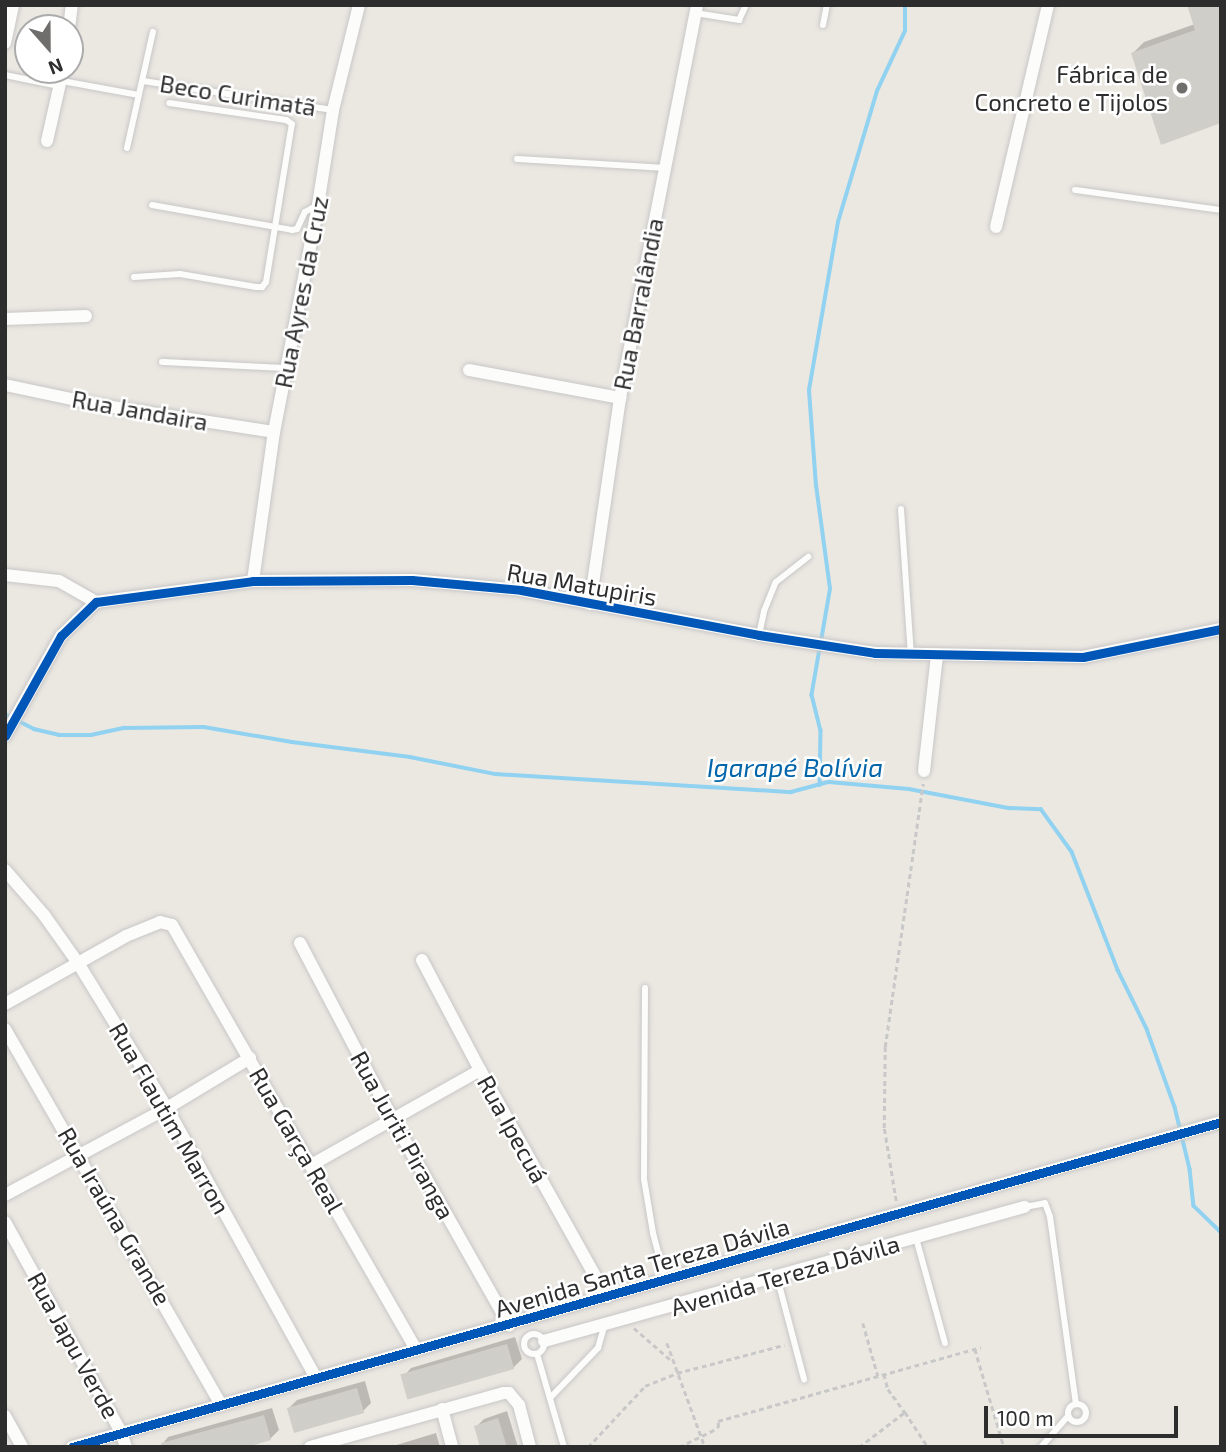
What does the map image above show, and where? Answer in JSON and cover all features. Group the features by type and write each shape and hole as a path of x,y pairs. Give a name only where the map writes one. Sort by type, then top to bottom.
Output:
{"street":[{"path":"5,43 7,19 13,5"},
{"name":"Rua Ayres da Cruz","path":"253,581 274,432 318,205 333,110 359,5"},
{"path":"996,227 1048,5"},
{"name":"Rua Barralândia","path":"590,604 620,398 696,9"},
{"path":"47,141 61,84"},
{"path":"5,319 86,316"},
{"path":"469,370 620,398"},
{"name":"Rua Jandaira","path":"5,385 100,405 274,432"},
{"path":"5,575 59,581 96,602 61,636 6,734"},
{"name":"Rua Matupiris","path":"96,602 253,581 412,580 521,590 759,635 875,653 937,655 1083,657 1221,629"},
{"path":"924,771 937,655"},
{"name":"Rua Flautim Marron","path":"5,870 44,915 78,963 167,1108 316,1378"},
{"name":"Rua Garça Real","path":"78,963 126,936 160,922 167,922 175,930 416,1350"},
{"name":"Rua Juriti Piranga","path":"300,943 393,1120 509,1325"},
{"name":"Rua Ipecuá","path":"422,960 607,1297"},
{"path":"5,1004 78,963"},
{"name":"Rua Iraúna Grande","path":"5,1029 81,1156 221,1405"},
{"path":"5,1195 167,1108 250,1058"},
{"path":"311,1165 480,1070"},
{"name":"Avenida Santa Tereza Dávila","path":"72,1447 1221,1122"},
{"name":"Avenida Tereza Dávila","path":"544,1341 604,1327 1025,1208"},
{"name":"Rua Japu Verde","path":"5,1222 121,1432 126,1447"},
{"path":"310,1447 442,1409 509,1393 519,1405 530,1447"},
{"path":"442,1409 453,1447"},
{"path":"5,1416 22,1447"}],"lane":[{"path":"696,9 739,20 746,5"},
{"path":"823,25 827,5"},
{"path":"127,148 153,32"},
{"name":"Beco Curimatã","path":"143,81 333,110"},
{"path":"84,84 139,95"},
{"path":"134,277 180,274 262,287 266,282 292,124 286,120 169,103"},
{"path":"517,159 663,167"},
{"path":"1075,190 1221,210"},
{"path":"152,205 297,229 305,212 318,205"},
{"path":"162,362 286,368"},
{"path":"901,509 911,654"},
{"path":"759,635 764,611 776,582 808,556"},
{"path":"645,988 645,1179 653,1233 666,1281"},
{"path":"1025,1208 1045,1203 1051,1217 1076,1404"},
{"path":"916,1238 945,1343"},
{"path":"777,1277 804,1379"},
{"path":"551,1397 598,1348 604,1327"},
{"path":"534,1334 544,1341 544,1347 537,1354 528,1353 524,1341 534,1334"},
{"path":"537,1354 564,1447"},
{"path":"1068,1416 1077,1423 1084,1419 1086,1410 1076,1404"},
{"path":"1041,1447 1068,1416 1069,1408 1076,1404"}],"path":[{"path":"899,1215 884,1128 885,1047 924,771"},
{"path":"626,1320 673,1362"},
{"path":"863,1323 878,1376"},
{"path":"588,1447 645,1386 677,1373 794,1342"},
{"path":"667,1343 705,1447"},
{"path":"679,1447 718,1428 718,1421 981,1347"},
{"path":"975,1349 1004,1447"},
{"path":"884,1374 888,1389 928,1447"},
{"path":"859,1447 905,1412"}],"building":[{"name":"Fábrica de Concreto e Tijolos","path":"1187,5 1221,5 1221,123 1161,145 1131,53 1195,30"},
{"path":"507,1344 514,1369 407,1400 400,1375"},
{"path":"357,1388 364,1413 294,1433 287,1408"},
{"path":"264,1415 271,1440 247,1447 162,1447 161,1443"},
{"path":"498,1418 507,1447 480,1447 474,1426"}],"waterway":[{"path":"821,641 830,589 816,486 809,390 838,222 877,91 905,31 905,5"},
{"path":"820,649 812,695 821,730 820,785"},
{"name":"Igarapé Bolívia","path":"5,714 34,729 59,735 91,735 124,728 204,727 292,742 410,757 495,774 791,792 829,782 909,789 1009,808 1041,809 1072,852 1118,970 1147,1029 1175,1107 1190,1169 1194,1206 1221,1232"}],"cycle path":[{"path":"5,736 61,636 96,602 253,581 412,580 521,590 759,635 875,653 1083,657 1221,629"},
{"path":"72,1447 1221,1122"}],"place":[{"name":"Fábrica de Concreto e Tijolos","path":"1182,88"}]}
